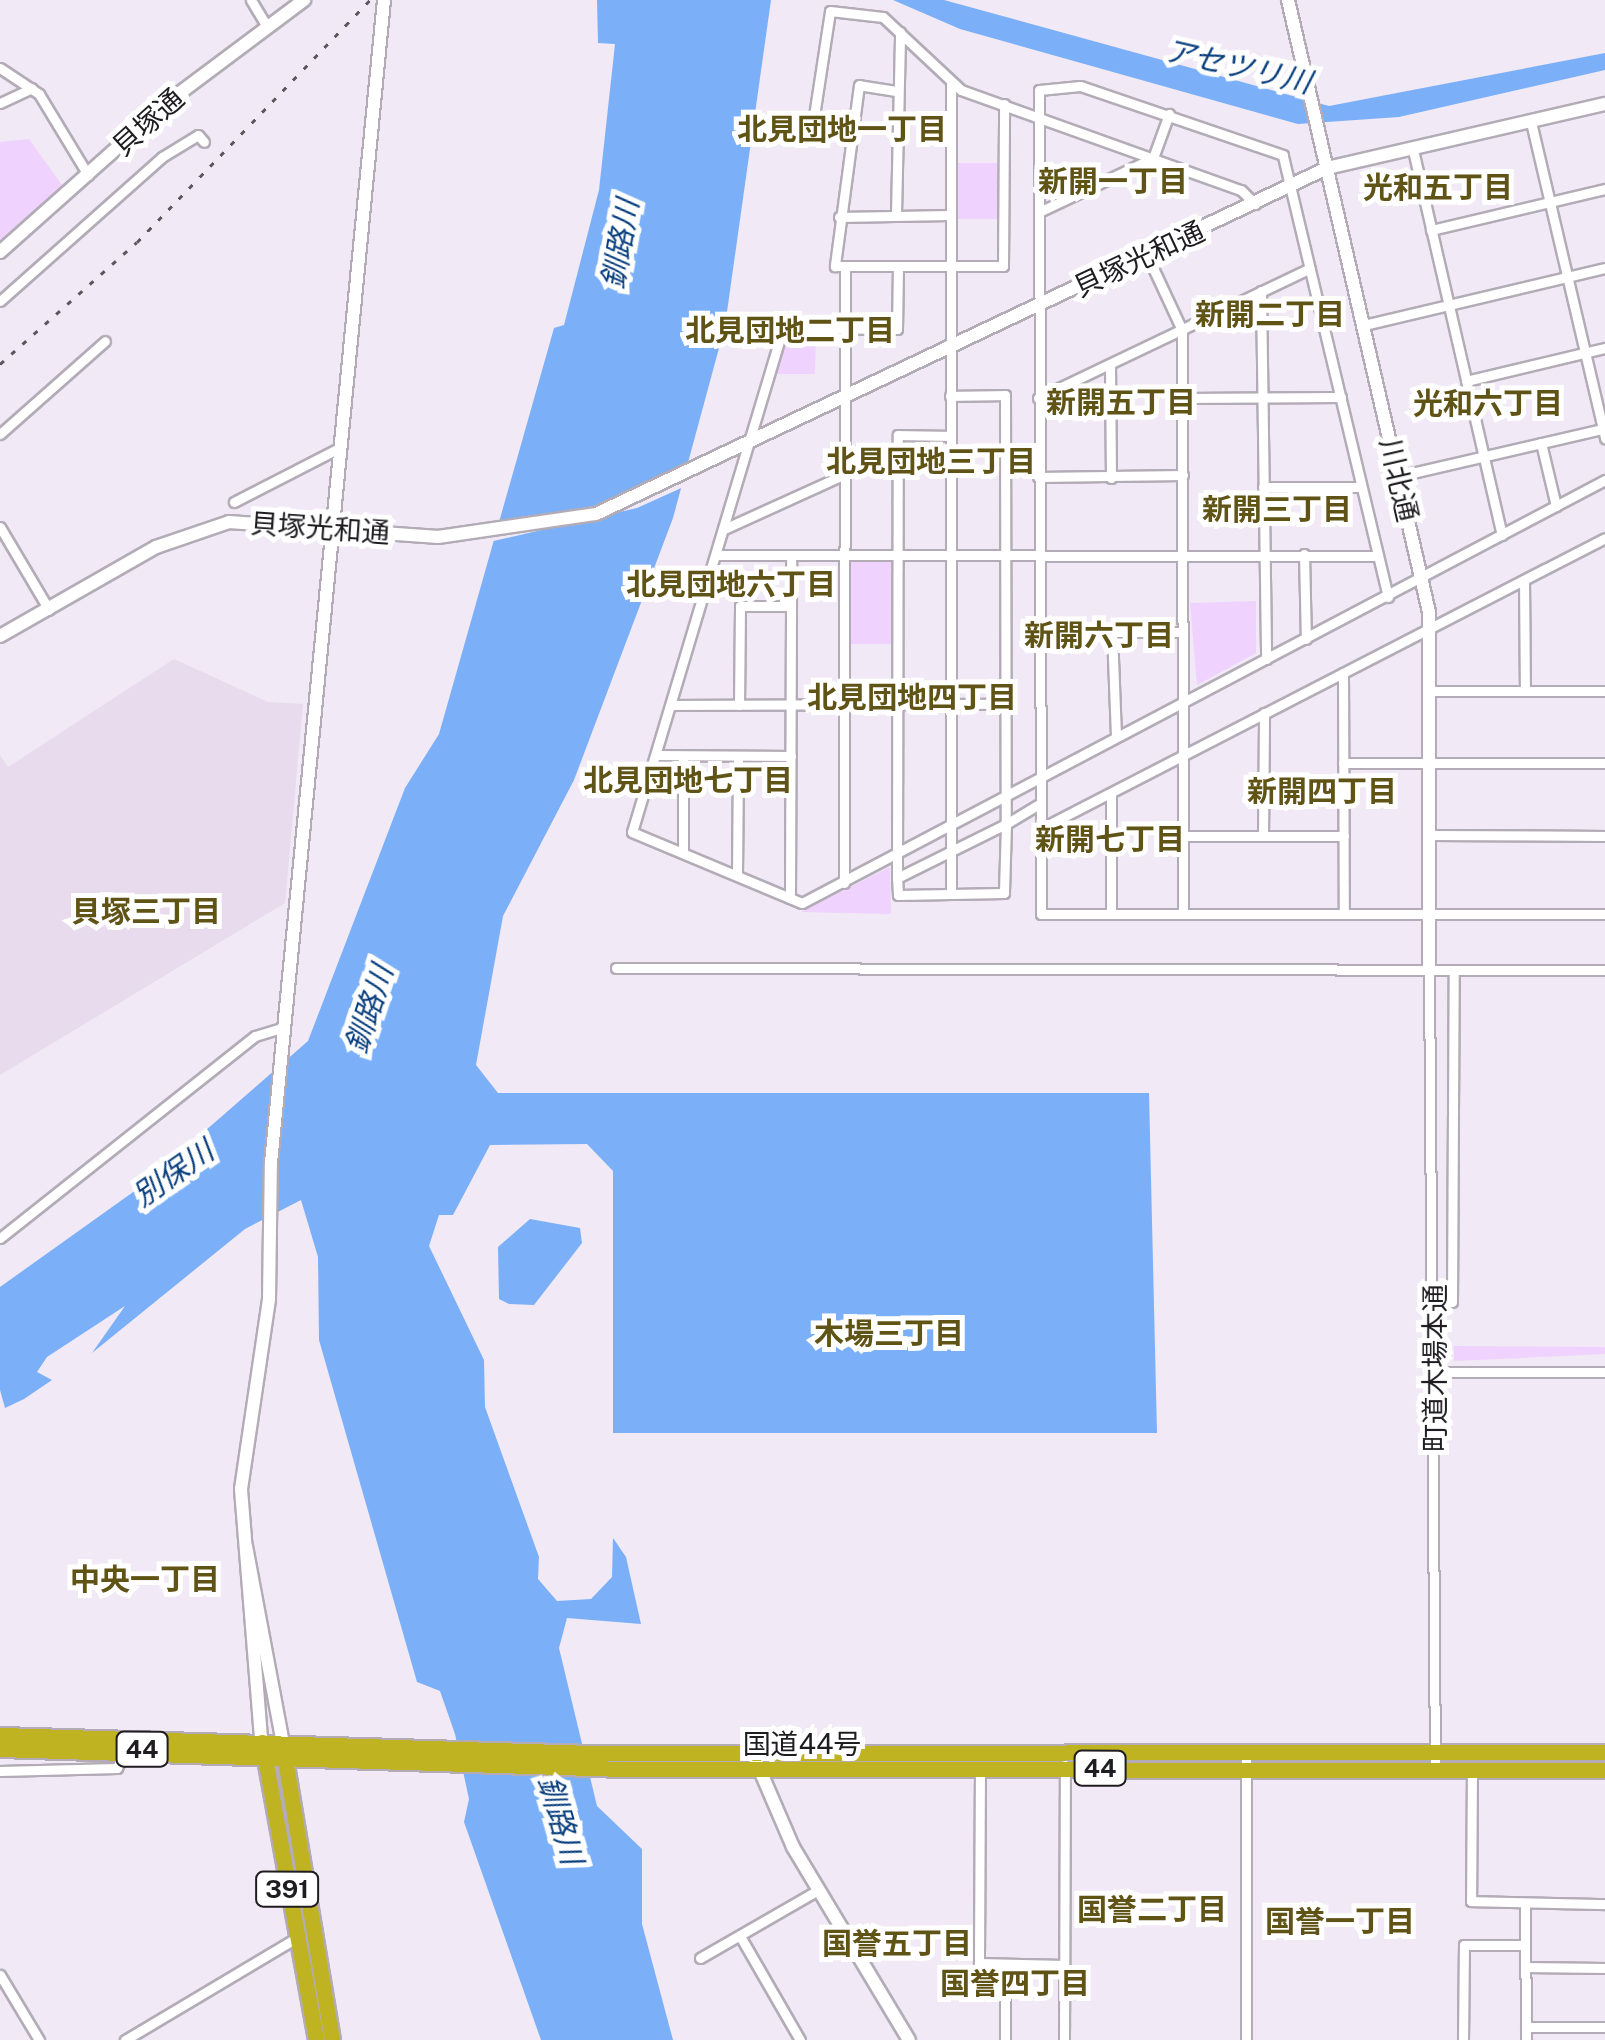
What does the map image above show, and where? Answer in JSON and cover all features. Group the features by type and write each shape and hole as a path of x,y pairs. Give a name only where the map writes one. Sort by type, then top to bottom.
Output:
{"highway":[{"name":"国道44号","path":"0,1735 594,1760 755,1762 1246,1762 1605,1752"},
{"name":"国道44号","path":"0,1750 123,1741"},
{"name":"391","path":"262,1744 316,2040"},
{"name":"391","path":"283,1746 332,2040"},
{"name":"国道44号","path":"1435,1759 1472,1766 1605,1770"}],"street":[{"path":"250,0 267,28"},
{"name":"貝塚通","path":"0,252 304,0"},
{"path":"262,1744 240,1520 266,1334 268,1230 283,1046 384,0"},
{"name":"川北通","path":"1288,0 1399,476 1430,628 1429,970"},
{"path":"812,129 830,12 883,18 951,84 1241,190 1254,204"},
{"path":"896,214 900,32"},
{"path":"0,69 32,88 89,176"},
{"path":"896,90 859,84 839,217 836,266 1003,266 1004,104"},
{"path":"951,84 951,894"},
{"path":"1388,597 1282,155 1169,114 1052,84 1039,90 1038,805 1042,828 1042,914 1605,914"},
{"path":"0,103 32,88"},
{"name":"貝塚光和通","path":"0,636 156,546 211,526 488,534 574,520 694,474 1327,168 1605,104"},
{"path":"1039,212 1153,158 1169,114"},
{"path":"1399,476 1541,443 1604,433 1531,122"},
{"path":"0,301 162,157 187,139 204,142"},
{"path":"1413,150 1502,535"},
{"path":"1431,230 1605,189"},
{"path":"839,217 950,214"},
{"path":"1147,255 1182,330 1183,914"},
{"path":"844,883 842,401 846,266"},
{"path":"898,266 897,329 783,328 632,832 802,903 1005,800 1116,736 1388,597 1605,480"},
{"path":"1038,398 1310,268"},
{"path":"1364,325 1605,268"},
{"path":"1260,291 1266,659"},
{"path":"0,434 105,341"},
{"path":"1466,381 1605,348"},
{"path":"1110,364 1111,478"},
{"path":"950,396 1005,395 1004,894 898,895 898,435 950,436"},
{"path":"1183,398 1341,397"},
{"path":"1541,443 1556,506"},
{"path":"234,502 339,448"},
{"path":"724,529 844,475"},
{"path":"1038,477 1183,475"},
{"path":"1262,486 1361,487"},
{"path":"0,527 49,610"},
{"path":"1042,828 1605,538"},
{"path":"1304,554 1306,639"},
{"path":"716,556 1378,556"},
{"path":"790,898 791,556"},
{"path":"1524,580 1525,690"},
{"path":"738,706 740,606 790,606"},
{"path":"1038,632 1183,632"},
{"path":"1112,632 1116,736"},
{"path":"1343,672 1344,913"},
{"path":"1431,691 1605,691"},
{"path":"671,705 1004,704"},
{"path":"1264,713 1264,836"},
{"path":"656,755 791,756"},
{"path":"683,756 683,854"},
{"path":"737,875 738,756"},
{"path":"1343,763 1605,763"},
{"path":"1111,794 1111,914"},
{"path":"897,878 1038,805"},
{"path":"1184,836 1344,836"},
{"path":"1430,836 1605,836"},
{"path":"616,968 1605,970"},
{"name":"町道木場本通","path":"1429,970 1436,1372 1435,1759"},
{"path":"1452,1302 1454,970"},
{"path":"0,1238 255,1036 285,1027"},
{"path":"1436,1372 1605,1372"},
{"path":"240,1520 283,1746"},
{"path":"0,1771 118,1768 123,1741"},
{"path":"1064,2040 1065,1760"},
{"path":"980,1761 979,1963 1064,1966"},
{"path":"755,1762 820,1890 910,2040"},
{"path":"1246,1762 1246,2040"},
{"path":"1472,1766 1471,1901 1605,1904"},
{"path":"700,1958 820,1890"},
{"path":"1525,1904 1526,2040"},
{"path":"740,1936 800,2040"},
{"path":"125,2040 296,1938"},
{"path":"1464,2040 1464,1944 1525,1945"},
{"path":"1005,1964 1005,2040"},
{"path":"1525,1967 1605,1968"},
{"path":"0,1974 38,2040"},
{"path":"1526,2027 1605,2026"}],"shaded area":[{"path":"29,139 64,188 0,240 0,142"},
{"path":"956,163 998,163 998,219 956,219"},
{"path":"786,334 816,335 815,374 775,374"},
{"path":"850,561 892,561 892,644 850,644"},
{"path":"1256,601 1256,653 1197,685 1190,603"},
{"path":"174,659 268,702 303,704 285,903 0,1075 0,755 8,767"},
{"path":"890,867 891,914 801,912"},
{"path":"1454,1346 1605,1347 1605,1354 1454,1361"}],"water":[{"path":"597,0 771,0 725,326 673,518 574,780 503,916 476,1065 498,1093 1149,1093 1157,1433 613,1433 613,1171 587,1144 490,1145 453,1215 439,1215 429,1246 484,1360 485,1407 539,1557 538,1579 557,1601 591,1599 612,1577 613,1538 626,1557 641,1624 567,1618 559,1648 597,1806 642,1849 642,1924 673,2040 541,2040 464,1822 469,1799 455,1734 440,1691 417,1682 319,1340 318,1257 301,1200 245,1229 92,1353 125,1306 47,1357 37,1372 52,1380 24,1399 5,1408 0,1390 0,1287 143,1185 308,1041 405,788 439,734 554,328 564,325 599,190 615,44 598,43"},
{"path":"893,0 944,0 1329,106 1605,53 1605,70 1399,117 1298,124 960,29"},
{"path":"530,1219 580,1228 582,1243 534,1305 509,1304 499,1299 498,1247"}],"pier":[{"path":"693,465 688,485 637,508 489,542 493,525 593,506"}],"railway":[{"path":"0,364 137,242 370,0"}],"district":[{"name":"北見団地一丁目","path":"842,129"},
{"name":"新開一丁目","path":"1113,181"},
{"name":"光和五丁目","path":"1438,187"},
{"name":"新開二丁目","path":"1270,314"},
{"name":"北見団地二丁目","path":"790,330"},
{"name":"新開五丁目","path":"1121,402"},
{"name":"光和六丁目","path":"1488,403"},
{"name":"北見団地三丁目","path":"931,461"},
{"name":"新開三丁目","path":"1277,509"},
{"name":"北見団地六丁目","path":"731,584"},
{"name":"新開六丁目","path":"1099,635"},
{"name":"北見団地四丁目","path":"912,697"},
{"name":"北見団地七丁目","path":"688,780"},
{"name":"新開四丁目","path":"1322,791"},
{"name":"新開七丁目","path":"1110,839"},
{"name":"貝塚三丁目","path":"146,911"},
{"name":"木場三丁目","path":"889,1333"},
{"name":"中央一丁目","path":"145,1579"},
{"name":"国誉二丁目","path":"1152,1909"},
{"name":"国誉一丁目","path":"1340,1921"},
{"name":"国誉五丁目","path":"897,1943"},
{"name":"国誉四丁目","path":"1015,1983"}],"water label":[{"name":"アセツリ川","path":"1238,66"},
{"name":"釧路川","path":"620,244"},
{"name":"釧路川","path":"369,1009"},
{"name":"別保川","path":"173,1173"},
{"name":"釧路川","path":"561,1820"}]}
